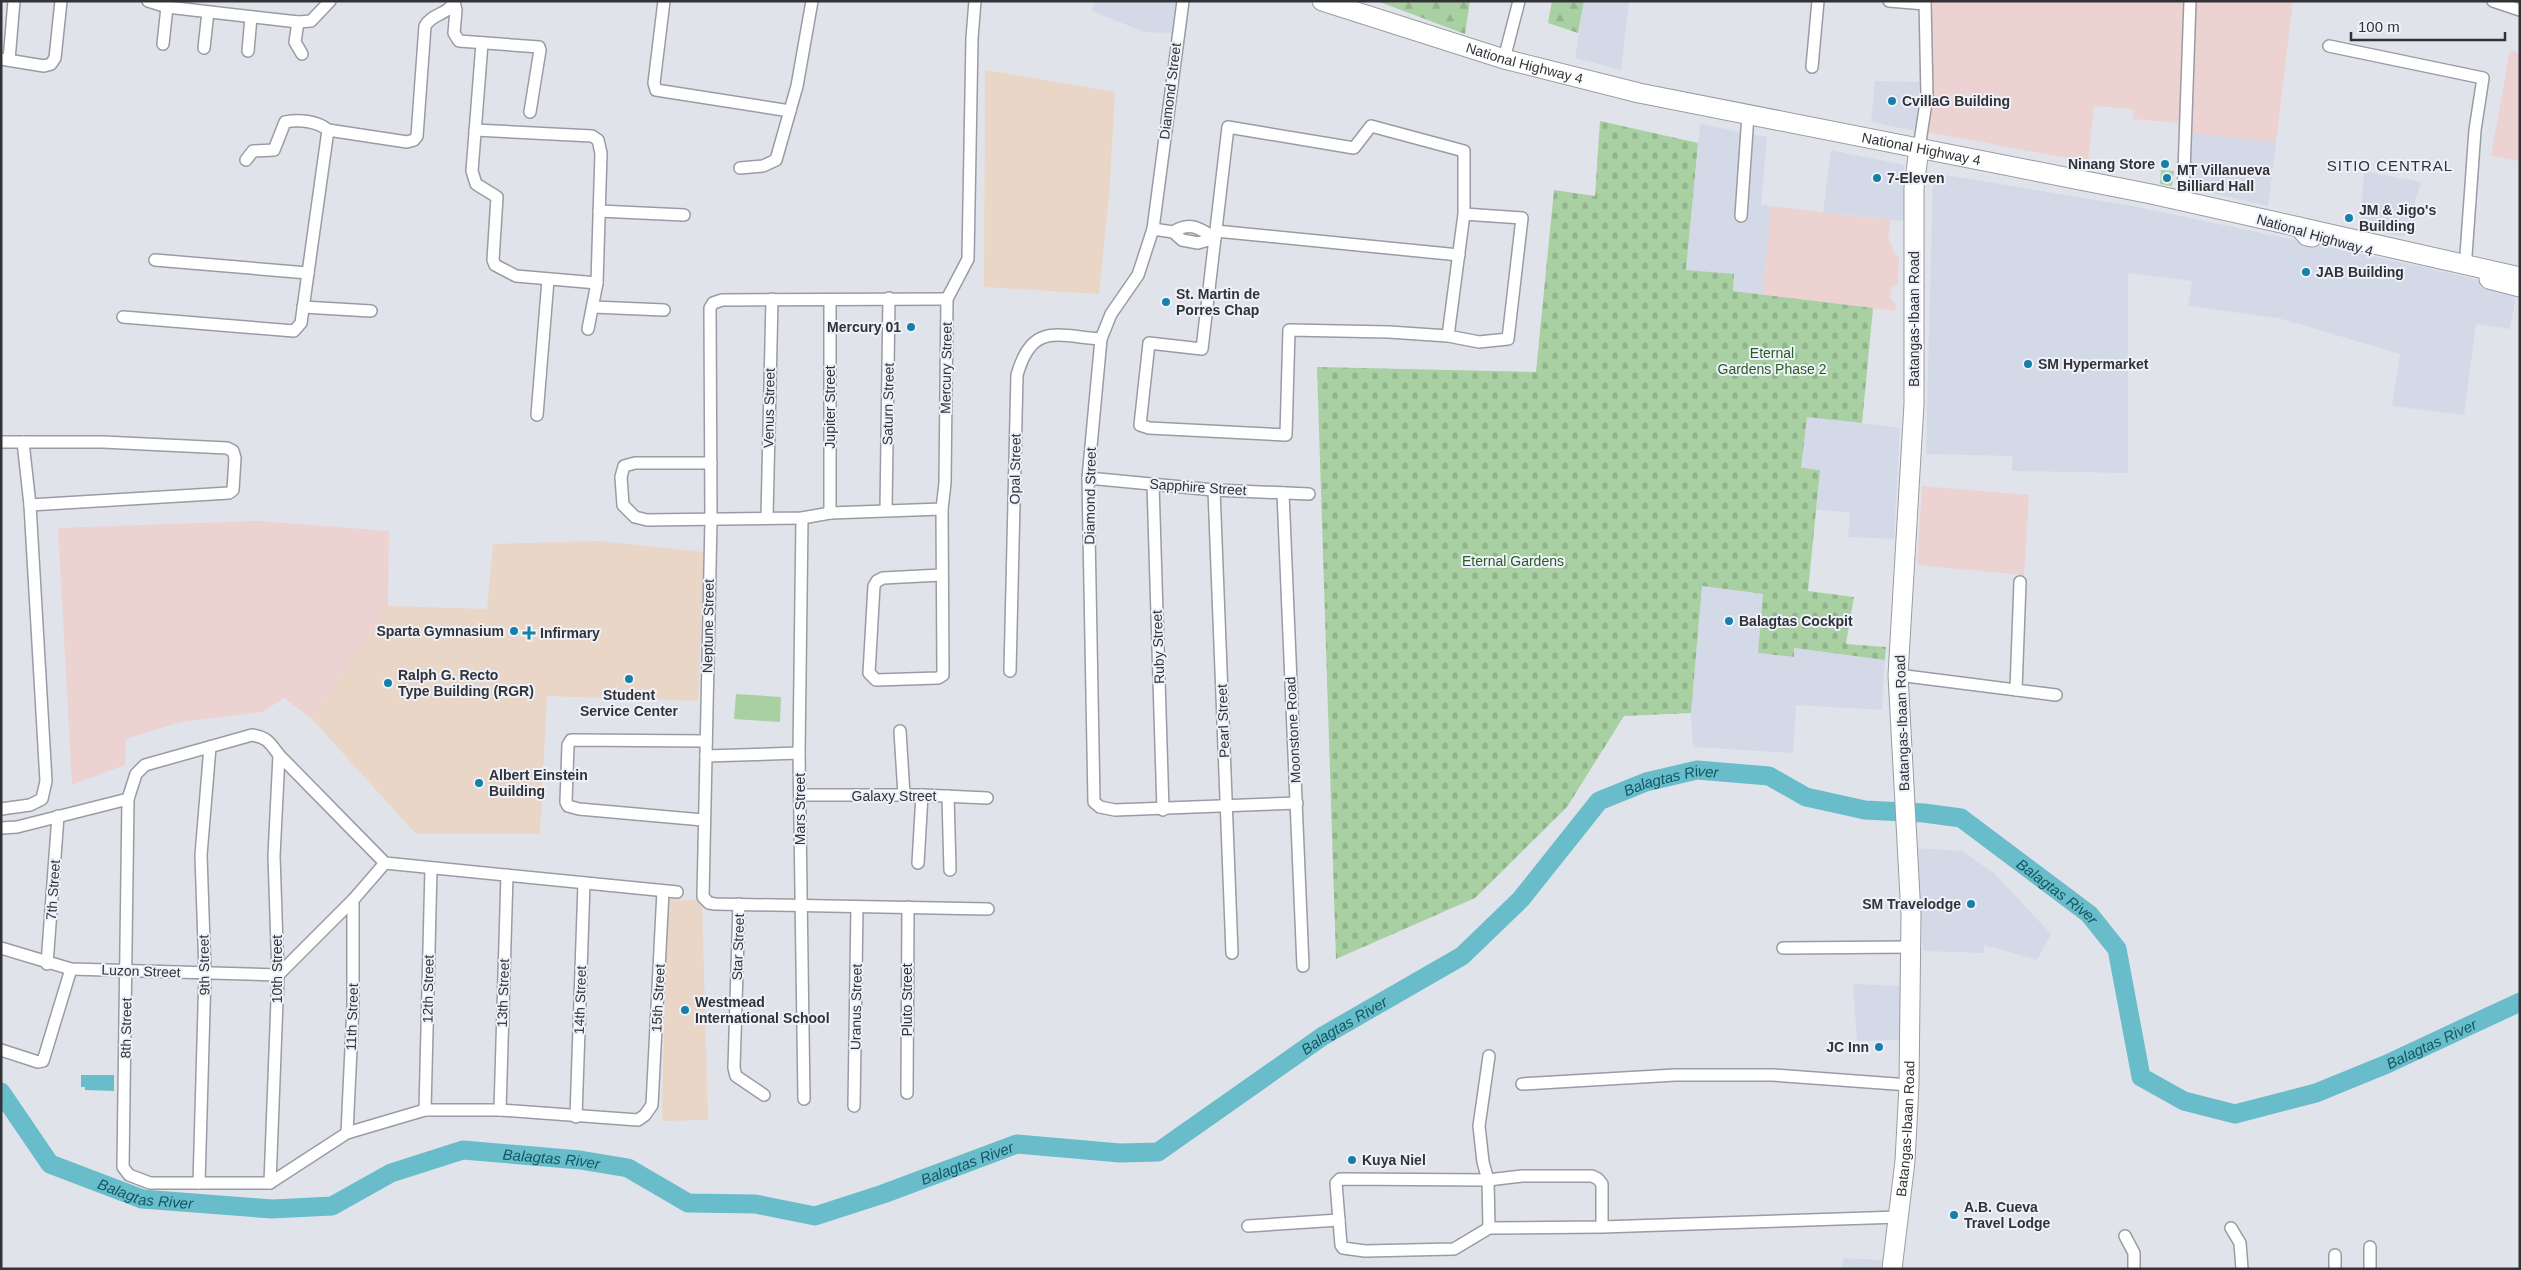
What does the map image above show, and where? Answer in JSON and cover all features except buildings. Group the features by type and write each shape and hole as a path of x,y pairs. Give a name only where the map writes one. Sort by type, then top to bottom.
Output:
{"main road":[{"name":"National Highway 4","path":"1322,1 1504,59 1639,94 1919,148 2304,226 2466,255 2520,268"},
{"name":"Batangas-Ibaan Road","path":"1892,1269 1899,1217 1909,1085 1911,948 1898,675 1914,404 1914,188 1919,148"},
{"name":"National Highway 4","path":"2304,226 2307,236 2520,287"},
{"path":"2304,226 2520,277"}],"street":[{"path":"14,1 5,59 44,66 51,64 55,58 61,1"},
{"path":"148,1 167,7 298,22 311,20 330,1"},
{"path":"664,1 654,83 656,90 790,111"},
{"path":"740,168 763,166 776,160 797,86 812,1"},
{"name":"Mercury Street","path":"941,575 883,578 877,581 874,586 868,673 871,678 876,680 938,678 943,675 941,575 942,509 945,483 947,299 968,259 972,38 975,1"},
{"name":"Diamond Street","path":"1183,1 1153,229 1138,275 1111,314 1101,339 1088,478 1094,802 1100,807 1114,810 1163,810 1297,804"},
{"path":"1504,59 1519,1"},
{"path":"1812,67 1818,1"},
{"path":"1889,1 1925,3 1927,96 1919,148"},
{"path":"2182,201 2190,1"},
{"path":"2493,1 2520,10"},
{"path":"454,2 456,10 454,37 459,41 536,45 539,47 530,112"},
{"path":"246,160 253,151 274,150 285,122 296,120 322,125 328,130 407,142 414,140 417,136 425,26 431,18 450,10 454,2"},
{"path":"163,44 167,7"},
{"path":"204,48 208,12"},
{"path":"248,51 251,17"},
{"path":"298,22 295,42 302,54"},
{"path":"482,43 473,180 497,197 493,260 495,265 516,276 597,283"},
{"path":"2329,46 2483,78 2475,130 2466,255"},
{"path":"1742,216 1748,115"},
{"path":"1448,336 1464,214 1464,151 1371,126 1354,148 1228,127 1202,349 1149,344 1140,425 1149,428 1284,436 1287,431 1289,330 1448,336 1480,342 1508,339 1522,218 1464,214"},
{"path":"123,317 294,331 301,323 328,130"},
{"path":"475,130 592,136 598,140 601,153 597,283 588,329"},
{"path":"598,210 684,215"},
{"path":"1153,229 1173,232 1182,240 1198,242 1216,235 1459,255"},
{"path":"155,260 308,273"},
{"path":"538,415 548,280"},
{"name":"Saturn Street","path":"886,510 889,298"},
{"name":"Neptune Street","path":"947,299 722,300 713,303 710,308 711,520 703,820 703,896 709,903 988,909"},
{"name":"Venus Street","path":"767,517 772,300"},
{"name":"Jupiter Street","path":"830,300 830,513"},
{"path":"303,307 371,311"},
{"path":"593,307 664,310"},
{"name":"Opal Street","path":"1010,671 1019,368 1022,355 1034,340 1049,335 1101,339"},
{"path":"1,442 103,442 227,448 233,451 235,458 233,490 229,493 30,505"},
{"path":"1,809 30,805 42,799 46,781 30,505 24,442"},
{"path":"711,463 635,463 624,466 621,477 623,505 635,517 647,520 802,518 830,513 942,509"},
{"name":"Sapphire Street","path":"1088,478 1214,490 1309,494"},
{"name":"Ruby Street","path":"1152,484 1163,810"},
{"name":"Pearl Street","path":"1214,490 1232,953"},
{"name":"Moonstone Road","path":"1282,493 1303,966"},
{"name":"Mars Street","path":"802,518 799,753 804,1100"},
{"path":"2016,690 2020,582"},
{"path":"1898,675 2056,695"},
{"path":"900,731 904,795"},
{"name":"8th Street","path":"199,1183 150,1183 129,1175 123,1166 128,970 128,799 136,774 145,765 252,735 267,738 278,755 385,863"},
{"path":"703,820 579,809 568,806 566,792 568,745 571,740 706,741"},
{"name":"9th Street","path":"199,1183 206,973 201,855 210,747"},
{"path":"706,756 799,753"},
{"name":"10th Street","path":"270,1183 278,975 274,856 278,755"},
{"name":"Galaxy Street","path":"800,795 922,795 987,798"},
{"path":"918,863 922,795"},
{"path":"948,796 950,870"},
{"path":"1,828 17,827 128,799"},
{"name":"7th Street","path":"47,964 58,816"},
{"path":"278,975 353,900 385,863 677,892"},
{"name":"12th Street","path":"425,1110 431,868"},
{"name":"13th Street","path":"500,1110 507,875"},
{"name":"14th Street","path":"576,1117 584,883"},
{"name":"15th Street","path":"576,1117 638,1120 645,1115 652,1105 663,891"},
{"name":"11th Street","path":"347,1133 353,1006 353,900"},
{"name":"Star Street","path":"739,904 734,1068 736,1076 764,1095"},
{"name":"Uranus Street","path":"854,1106 857,907"},
{"name":"Pluto Street","path":"907,1093 908,907"},
{"name":"Luzon Street","path":"1,948 47,964 71,969 278,975"},
{"path":"1783,948 1911,948"},
{"path":"1,1050 38,1062 43,1060 71,969"},
{"path":"1489,1056 1479,1126 1483,1162 1488,1180 1489,1228"},
{"path":"1522,1084 1675,1076 1773,1075 1909,1085"},
{"path":"199,1183 270,1183 347,1133 425,1110 500,1110 576,1117"},
{"path":"1602,1227 1602,1184 1592,1176 1522,1176 1488,1180 1340,1179 1336,1183 1341,1245 1343,1248 1365,1251 1454,1249 1489,1228 1602,1227 1899,1217"},
{"path":"1248,1226 1339,1220"},
{"path":"2230,1228 2240,1243 2242,1269"},
{"path":"2125,1236 2134,1253 2134,1269"},
{"path":"2370,1246 2370,1269"},
{"path":"2335,1255 2335,1269"}],"shaded area":[{"path":"1094,1 1176,1 1172,33 1144,32 1092,11"},
{"path":"1584,1 1629,1 1621,70 1575,58"},
{"path":"1930,1 2184,1 2181,123 2133,119 2133,109 2094,106 2088,162 1927,132 1933,83"},
{"path":"2193,1 2293,1 2276,142 2189,133"},
{"path":"2510,50 2520,54 2520,161 2491,156"},
{"path":"985,70 1115,92 1109,197 1099,294 984,287"},
{"path":"1875,81 1920,82 1916,131 1871,122"},
{"path":"1700,124 1767,137 1761,205 1771,206 1763,295 1733,291 1734,275 1686,270"},
{"path":"2189,133 2276,142 2268,206 2189,188"},
{"path":"1831,150 1904,165 1904,221 1823,212"},
{"path":"2364,171 2421,182 2404,237 2360,228"},
{"name":"SM Hypermarket","path":"1933,173 2132,206 2419,266 2517,289 2510,329 2476,324 2464,415 2392,406 2400,354 2278,318 2188,306 2192,281 2128,273 2128,473 2012,471 2013,456 1926,454"},
{"path":"1771,206 1891,220 1888,240 1892,245 1894,254 1899,256 1898,284 1892,286 1890,298 1896,304 1895,311 1763,295"},
{"path":"1807,416 1900,428 1894,539 1848,537 1850,512 1816,510 1820,470 1801,468"},
{"path":"1922,486 2029,495 2024,575 1917,565"},
{"path":"259,521 389,531 388,606 312,719 284,698 263,712 181,722 126,739 125,765 72,785 58,528"},
{"path":"598,541 704,552 698,701 547,696 540,834 416,834 312,719 388,606 487,609 493,544"},
{"path":"1702,586 1763,594 1758,653 1793,657 1793,648 1885,660 1882,710 1796,705 1793,753 1693,747 1691,713"},
{"name":"SM Travelodge","path":"1917,848 1962,851 1994,873 2051,934 2037,960 1984,945 1984,953 1923,951"},
{"name":"Westmead International School","path":"667,899 702,901 708,1120 662,1121"},
{"path":"1853,984 1903,986 1903,1040 1857,1041"},
{"path":"1843,1258 1883,1260 1882,1269 1842,1269"}],"green space":[{"path":"1377,1 1470,1 1465,34"},
{"path":"1552,1 1584,1 1578,33 1548,23"},
{"name":"Eternal Gardens","path":"1600,121 1698,143 1686,270 1734,274 1733,291 1873,308 1862,423 1807,417 1801,468 1820,470 1808,591 1854,597 1846,644 1886,647 1885,660 1794,648 1794,657 1758,653 1763,594 1702,586 1691,713 1624,716 1567,807 1475,898 1336,959 1317,367 1536,372 1554,190 1595,196"},
{"name":"MT Villanueva Billiard Hall","path":"2161,170 2174,171 2172,186 2160,184"},
{"path":"736,694 781,697 780,722 734,719"}],"water":[{"path":"81,1075 114,1075 114,1091 85,1090 85,1087 81,1087"}],"waterway":[{"name":"Balagtas River","path":"1,1092 50,1164 142,1199 272,1209 332,1206 391,1173 463,1150 580,1160 628,1168 688,1203 755,1204 815,1216 883,1194 1017,1144 1120,1153 1158,1152 1323,1036 1462,956 1521,899 1599,801 1646,782 1697,770 1769,776 1806,797 1865,810 1924,813 1961,818 2089,914 2117,949 2141,1077 2184,1101 2235,1114 2316,1093 2387,1064 2520,1002"}],"place":[{"name":"CvillaG Building","path":"1892,101"},
{"name":"Ninang Store","path":"2165,164"},
{"name":"7-Eleven","path":"1877,178"},
{"name":"MT Villanueva Billiard Hall","path":"2167,178"},
{"name":"JM & Jigo's Building","path":"2349,218"},
{"name":"JAB Building","path":"2306,272"},
{"name":"St. Martin de Porres Chap","path":"1166,302"},
{"name":"Mercury 01","path":"911,327"},
{"name":"SM Hypermarket","path":"2028,364"},
{"name":"Balagtas Cockpit","path":"1729,621"},
{"name":"Sparta Gymnasium","path":"514,631"},
{"name":"Infirmary","path":"529,633"},
{"name":"Student Service Center","path":"629,679"},
{"name":"Ralph G. Recto Type Building (RGR)","path":"388,683"},
{"name":"Albert Einstein Building","path":"479,783"},
{"name":"SM Travelodge","path":"1971,904"},
{"name":"Westmead International School","path":"685,1010"},
{"name":"JC Inn","path":"1879,1047"},
{"name":"Kuya Niel","path":"1352,1160"},
{"name":"A.B. Cueva Travel Lodge","path":"1954,1215"}],"district":[{"name":"SITIO CENTRAL","path":"2390,165"}],"park label":[{"name":"Eternal Gardens Phase 2","path":"1772,362"}]}
